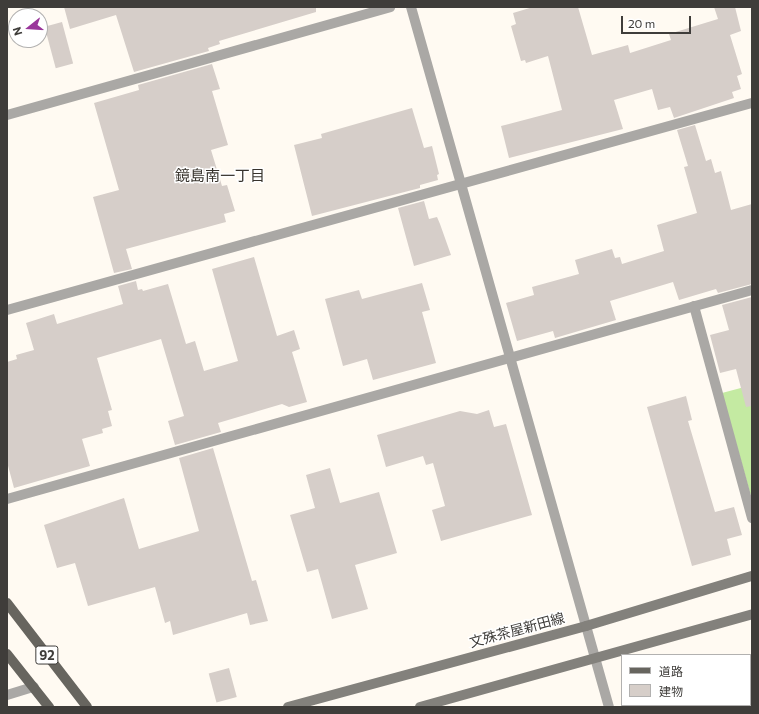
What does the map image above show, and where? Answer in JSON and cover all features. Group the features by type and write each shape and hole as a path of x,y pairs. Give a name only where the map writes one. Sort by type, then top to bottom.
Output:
{"main road":[{"name":"文殊茶屋新田線","path":"288,707 586,626 752,576"},
{"name":"92","path":"7,602 88,707"},
{"path":"420,707 752,614"},
{"name":"92","path":"7,654 49,707"}],"street":[{"path":"7,115 390,7"},
{"path":"411,7 512,357 609,707"},
{"path":"7,310 752,103"},
{"path":"7,499 752,290"},
{"path":"694,306 752,518"},
{"path":"7,695 34,687"}],"green space":[{"path":"752,385 752,500 722,393"}],"building":[{"path":"64,7 316,7 316,12 219,41 220,44 208,48 209,51 134,72 116,15 70,29"},
{"path":"533,7 578,7 592,55 628,45 630,53 671,40 669,34 718,19 714,7 735,7 741,31 730,35 742,74 737,76 741,89 732,92 734,98 674,118 670,107 658,110 652,89 614,100 623,129 509,158 501,126 562,110 548,56 526,63 525,60 521,61 511,26 516,24 513,13"},
{"path":"62,22 73,64 56,68 48,39 48,26"},
{"path":"212,64 220,89 212,91 228,145 211,150 222,186 227,185 235,211 224,214 226,222 126,249 132,269 114,273 93,197 119,190 94,103 139,90 138,85"},
{"path":"412,108 424,148 432,146 439,174 437,175 438,180 420,185 420,188 312,216 294,145 322,138 321,134"},
{"path":"695,125 706,161 711,159 715,173 721,171 731,210 752,204 752,284 718,293 716,289 679,300 673,282 610,301 616,320 555,338 553,331 517,341 506,303 534,295 532,287 579,274 575,260 612,249 615,258 620,257 622,264 664,251 657,225 697,213 684,167 688,166 677,130"},
{"path":"424,201 429,219 437,217 451,255 414,266 398,208"},
{"path":"254,257 277,336 294,330 300,349 292,352 307,402 289,407 282,404 218,423 221,432 175,445 168,421 184,416 161,339 97,358 112,410 108,411 112,426 102,429 103,433 82,439 90,466 14,488 7,462 7,362 17,359 16,355 34,350 26,323 54,314 57,324 123,304 118,286 136,281 138,290 142,289 143,291 168,284 186,344 195,341 204,371 238,361 212,269"},
{"path":"422,283 430,310 422,312 436,363 373,380 367,359 343,366 325,299 359,290 362,299"},
{"path":"752,297 752,406 746,407 736,369 720,373 710,335 729,330 722,305"},
{"path":"686,396 692,420 688,421 715,512 734,507 742,535 727,539 731,555 692,566 647,407"},
{"path":"489,410 494,427 506,424 532,515 441,541 432,510 445,506 433,463 426,465 423,456 386,467 377,435 460,411 477,414"},
{"path":"213,448 252,581 256,580 268,621 250,625 247,613 173,635 170,621 165,623 155,587 88,606 75,563 57,568 44,525 124,498 139,549 199,531 179,458"},
{"path":"330,468 340,503 379,492 397,553 355,565 368,609 332,619 318,569 307,572 290,515 315,508 306,475"},
{"path":"229,668 237,697 216,702 209,673"}],"district":[{"name":"鏡島南一丁目","path":"220,176"}]}
